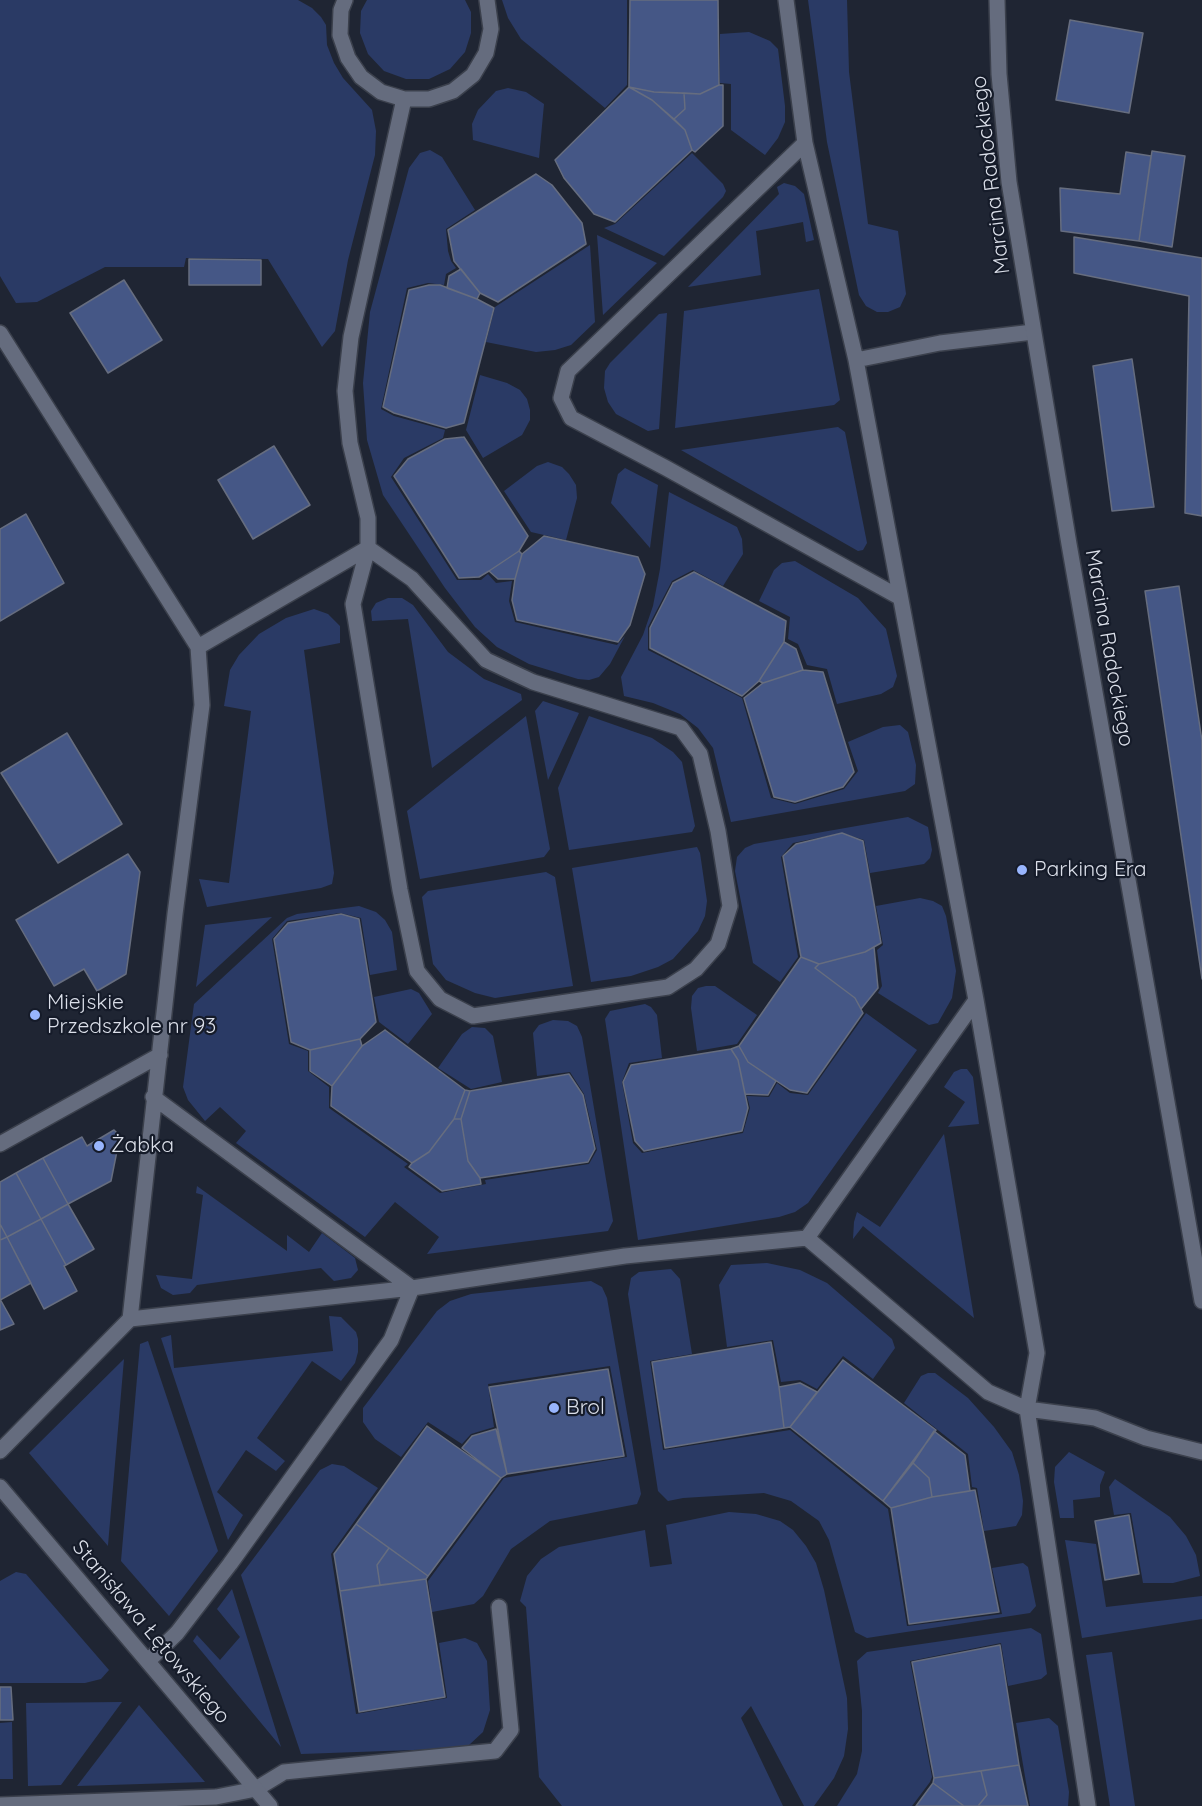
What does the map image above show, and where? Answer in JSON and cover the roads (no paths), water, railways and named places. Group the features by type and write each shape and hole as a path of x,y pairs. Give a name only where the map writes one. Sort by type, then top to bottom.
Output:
{"street":[{"path":"345,0 341,10 340,35 348,58 361,77 381,92 404,99 429,99 453,91 473,75 486,53 491,29 487,0"},
{"path":"786,0 805,143 856,360 976,1000 1037,1353 1027,1409 1088,1806"},
{"name":"Marcina Radockiego","path":"997,0 999,74 1009,182 1033,332 1200,1277 1202,1301"},
{"path":"368,548 412,579 486,660 533,682 681,728 700,754 718,831 730,906 718,944 696,969 668,987 473,1016 440,999 417,971 400,890 353,604 368,548 368,518 350,443 345,391 351,337 404,99"},
{"path":"805,143 568,371 561,398 571,418 899,597"},
{"path":"856,360 940,343 1033,332"},
{"path":"0,333 198,647 202,705 153,1097 130,1319 0,1451"},
{"path":"198,647 368,548"},
{"path":"807,1238 976,1000"},
{"path":"0,1144 160,1055"},
{"path":"153,1097 412,1288"},
{"path":"130,1319 412,1288 625,1256 807,1238 988,1392 1027,1409 1095,1418 1146,1438 1202,1452"},
{"path":"148,1661 177,1633 230,1564 392,1340 412,1288"},
{"name":"Stanisława Łętowskiego","path":"0,1487 270,1806"},
{"path":"0,1804 53,1805 216,1797 256,1789 284,1772 495,1751 511,1730 499,1607"}],"place":[{"name":"Parking Era","path":"1022,870"},
{"name":"Miejskie Przedszkole nr 93","path":"35,1015"},
{"name":"Żabka","path":"99,1146"},
{"name":"Brol","path":"554,1408"}]}
